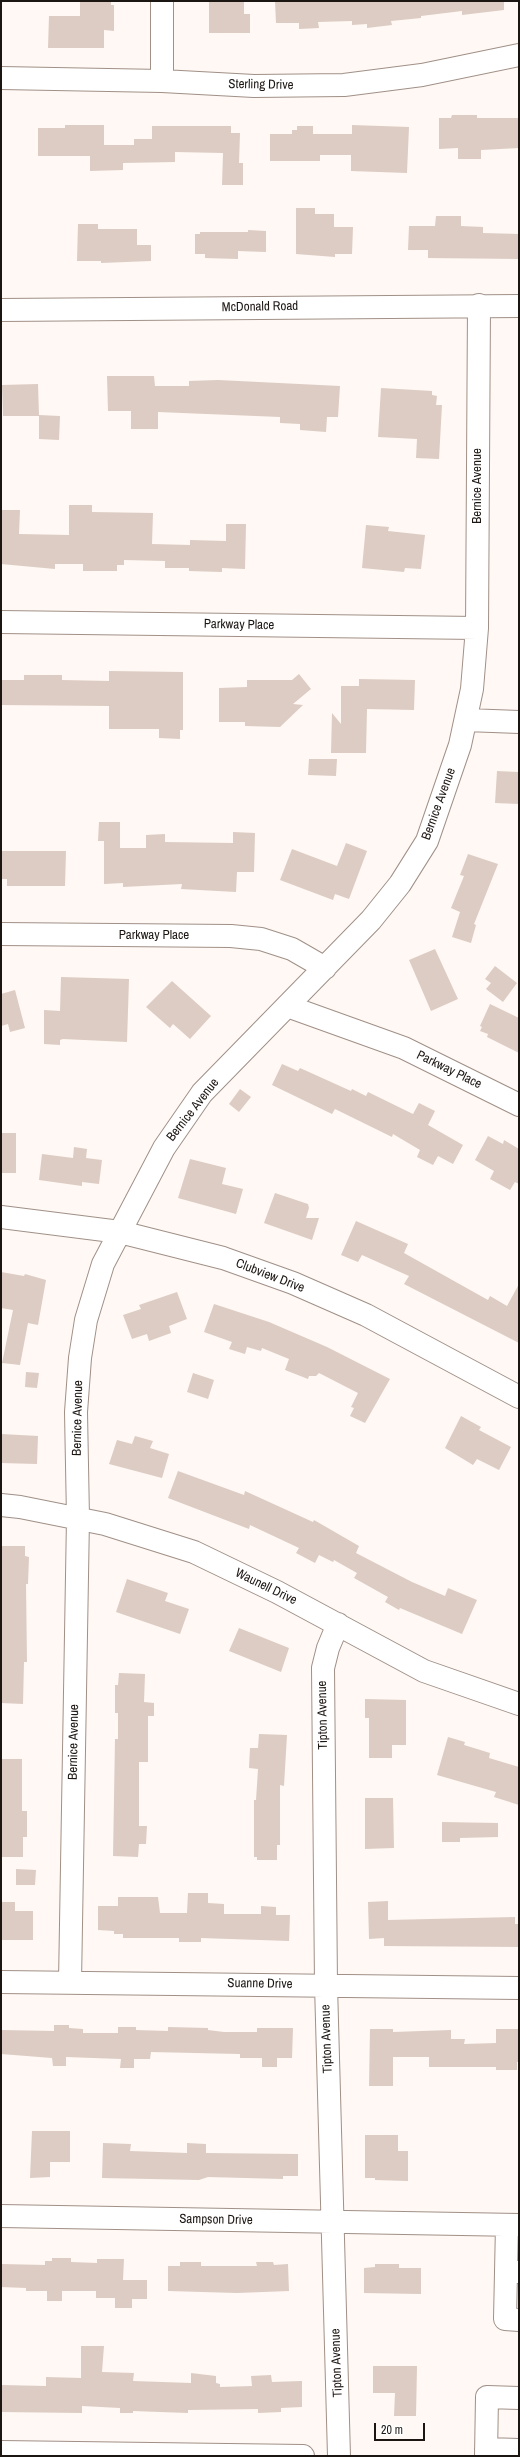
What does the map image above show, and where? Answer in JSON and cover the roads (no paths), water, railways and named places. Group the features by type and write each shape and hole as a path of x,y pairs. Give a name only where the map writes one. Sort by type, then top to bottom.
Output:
{"street":[{"path":"162,1 162,81"},
{"name":"Sterling Drive","path":"1,78 162,81 254,86 344,85 422,75 519,55"},
{"name":"McDonald Road","path":"1,310 479,305 519,306"},
{"name":"Bernice Avenue","path":"70,1982 78,1518 76,1412 80,1358 86,1320 103,1264 164,1148 202,1093 325,968 400,884 427,841 460,745 472,689 477,628 479,305"},
{"name":"Parkway Place","path":"1,622 477,628"},
{"path":"466,720 519,722"},
{"name":"Parkway Place","path":"1,934 231,936 262,939 292,949 325,968"},
{"name":"Parkway Place","path":"287,1006 404,1048 519,1105"},
{"name":"Clubview Drive","path":"1,1217 120,1232 223,1258 293,1283 366,1315 519,1397"},
{"name":"Waunell Drive","path":"1,1505 78,1518 144,1535 194,1552 277,1592 424,1671 519,1704"},
{"name":"Tipton Avenue","path":"338,1624 328,1648 323,1668 326,1985 339,2456"},
{"name":"Suanne Drive","path":"1,1982 519,1988"},
{"name":"Sampson Drive","path":"1,2216 513,2225"},
{"path":"513,2225 512,2272 505,2320 519,2320"},
{"path":"519,2398 488,2397 486,2452 519,2450"},
{"path":"1,2452 303,2456"}]}
